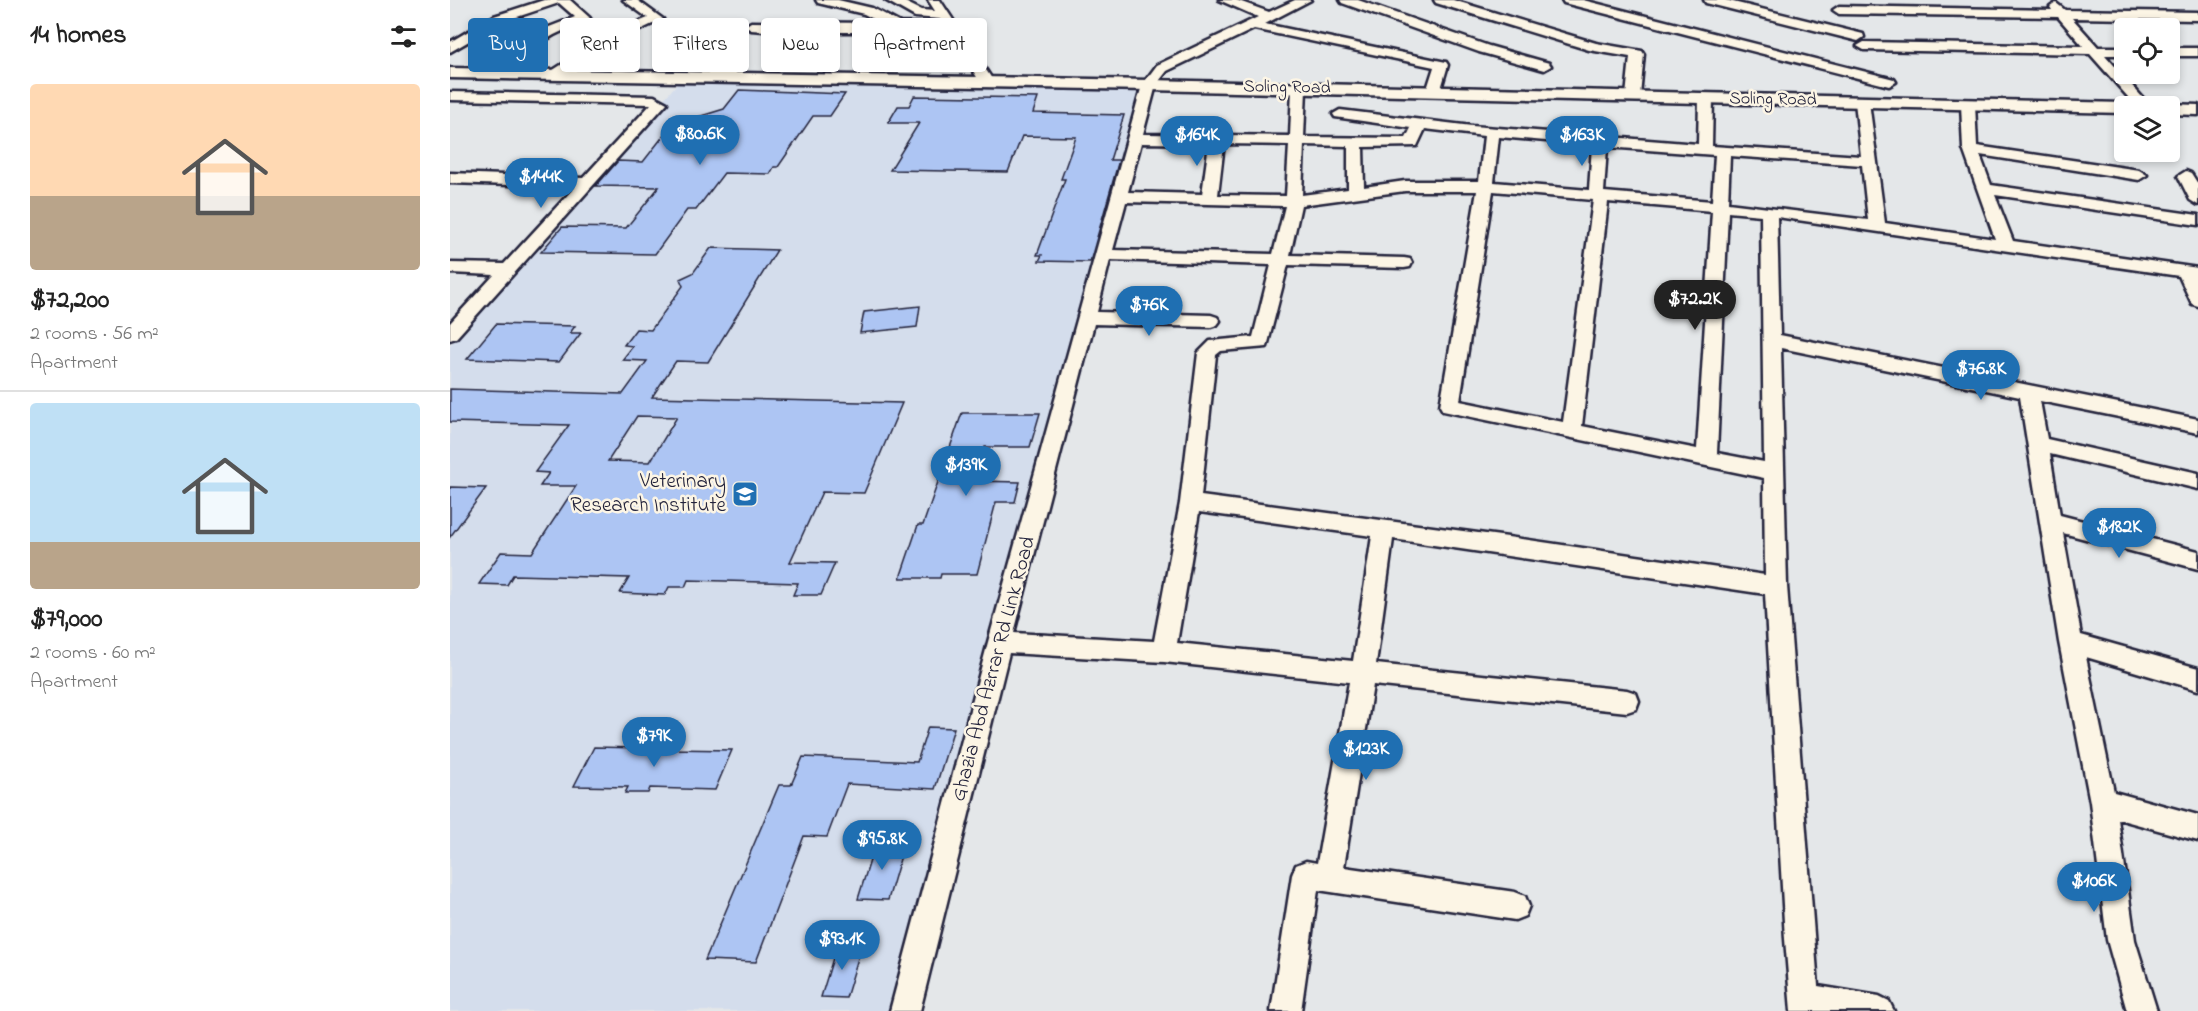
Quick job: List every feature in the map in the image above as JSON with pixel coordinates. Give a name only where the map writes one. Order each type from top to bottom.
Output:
[{"type":"street","points":[[450,48],[498,19],[557,0]]},
{"type":"street","points":[[481,74],[549,32],[584,18],[562,0]]},
{"type":"street","points":[[555,75],[618,35],[657,20],[628,0]]},
{"type":"street","points":[[822,0],[868,11],[881,18]]},
{"type":"street","points":[[891,0],[919,14],[944,15]]},
{"type":"street","points":[[934,0],[946,18]]},
{"type":"street","points":[[1225,0],[1269,18]]},
{"type":"street","points":[[1149,85],[1162,68],[1305,0]]},
{"type":"street","points":[[1346,0],[1484,49],[1544,66]]},
{"type":"street","points":[[1440,0],[1594,47],[1637,54],[1633,96]]},
{"type":"street","points":[[1568,0],[1889,82]]},
{"type":"street","points":[[1710,0],[1861,42],[2114,51]]},
{"type":"street","points":[[2050,0],[2134,96]]},
{"type":"street","points":[[1835,5],[1904,103]]},
{"type":"street","points":[[1835,5],[2062,14],[2198,16]]},
{"type":"street","points":[[1253,25],[1441,64],[1433,92]]},
{"type":"street","points":[[751,26],[852,27]]},
{"type":"street","points":[[2180,51],[2198,52]]},
{"type":"street","points":[[981,72],[987,82]]},
{"type":"street","name":"Soling Road","points":[[450,74],[1149,85],[2114,108]]},
{"type":"street","name":"Ghazia Abd Azrrar Rd Link Road","points":[[905,1011],[1000,642],[1149,85]]},
{"type":"street","points":[[1164,652],[1190,502],[1207,353],[1216,345],[1261,343],[1294,201],[1299,89]]},
{"type":"street","points":[[450,96],[658,101],[660,103],[450,334]]},
{"type":"street","points":[[1705,149],[1706,98]]},
{"type":"street","points":[[1862,102],[1877,226]]},
{"type":"street","points":[[1968,104],[1970,149],[2006,245]]},
{"type":"street","points":[[2180,109],[2198,110]]},
{"type":"street","points":[[1340,114],[1419,125],[1600,142],[1869,161]]},
{"type":"street","points":[[1135,138],[1412,143],[1419,125]]},
{"type":"street","points":[[1492,132],[1486,186],[1450,406],[1774,472]]},
{"type":"street","points":[[1209,200],[1217,139]]},
{"type":"street","points":[[1355,142],[1356,192]]},
{"type":"street","points":[[1572,431],[1599,196],[1600,142]]},
{"type":"street","points":[[1970,149],[2139,175]]},
{"type":"street","points":[[1707,458],[1723,151]]},
{"type":"street","points":[[2186,176],[2198,200]]},
{"type":"street","points":[[450,178],[587,183]]},
{"type":"street","points":[[1119,198],[1294,201],[1405,186],[1486,186],[1720,206],[1877,226],[2192,272],[2198,300]]},
{"type":"street","points":[[1985,189],[2198,220]]},
{"type":"street","points":[[1769,211],[1776,586],[1805,1005],[1879,1011]]},
{"type":"street","points":[[1104,255],[1404,263]]},
{"type":"street","points":[[450,268],[508,270]]},
{"type":"street","points":[[1087,318],[1211,321]]},
{"type":"street","points":[[1772,340],[2198,426]]},
{"type":"street","points":[[2029,392],[2071,642],[2103,802],[2121,940],[2142,1011]]},
{"type":"street","points":[[2038,444],[2198,481]]},
{"type":"street","points":[[1190,502],[1776,586]]},
{"type":"street","points":[[2051,520],[2198,560]]},
{"type":"street","points":[[1328,878],[1363,673],[1384,529]]},
{"type":"street","points":[[1000,642],[1164,652],[1627,701]]},
{"type":"street","points":[[2071,642],[2198,679]]},
{"type":"street","points":[[2103,802],[2198,828]]},
{"type":"street","points":[[1286,1011],[1306,875],[1515,906]]},
{"type":"shaded area","name":"Veterinary Research Institute","points":[[683,77],[1149,85],[905,1011],[450,1011],[450,345]]},
{"type":"building","points":[[739,90],[845,94],[830,116],[813,116],[778,167],[774,167],[770,174],[724,173],[696,210],[687,210],[655,254],[541,252],[562,227],[626,228],[659,187],[596,186],[618,161],[643,162],[672,125],[724,109]]},
{"type":"building","points":[[914,96],[1038,98],[1033,113],[1124,115],[1110,160],[1119,160],[1090,262],[1039,261],[1042,255],[1037,255],[1065,179],[1061,179],[1076,137],[1022,136],[1008,172],[890,170],[919,123],[888,123],[898,106],[909,106]]},
{"type":"building","points":[[711,248],[777,250],[708,362],[676,361],[652,397],[902,403],[864,493],[822,492],[790,562],[835,563],[821,595],[793,595],[798,583],[688,580],[685,587],[669,587],[665,595],[620,593],[629,578],[513,575],[507,585],[479,584],[501,552],[532,553],[576,486],[540,486],[549,473],[535,472],[569,425],[450,422],[450,389],[623,394],[647,361],[622,360],[633,346],[624,345],[636,329],[651,330],[683,286],[680,279],[693,273]],"holes":[[[637,416],[677,417],[650,462],[608,461]]]},
{"type":"building","points":[[920,306],[917,327],[860,333],[864,312]]},
{"type":"building","points":[[496,324],[575,326],[570,333],[581,333],[559,362],[467,359]]},
{"type":"building","points":[[962,413],[1040,413],[1030,447],[985,447],[975,481],[1020,482],[1015,502],[996,502],[977,574],[941,574],[940,578],[900,578],[918,525],[923,525]]},
{"type":"building","points":[[450,487],[486,488],[450,537]]},
{"type":"building","points":[[928,727],[954,728],[935,789],[847,784],[827,837],[804,836],[756,962],[705,960],[779,785],[791,785],[803,757],[917,762]]},
{"type":"building","points":[[645,742],[673,742],[669,749],[732,750],[715,790],[650,788],[648,793],[625,793],[628,787],[574,786],[594,747],[642,748]]},
{"type":"building","points":[[876,841],[905,842],[888,900],[858,899]]},
{"type":"building","points":[[837,945],[862,945],[846,998],[821,997]]},
{"type":"place","name":"Veterinary Research Institute","points":[[745,494]]}]
